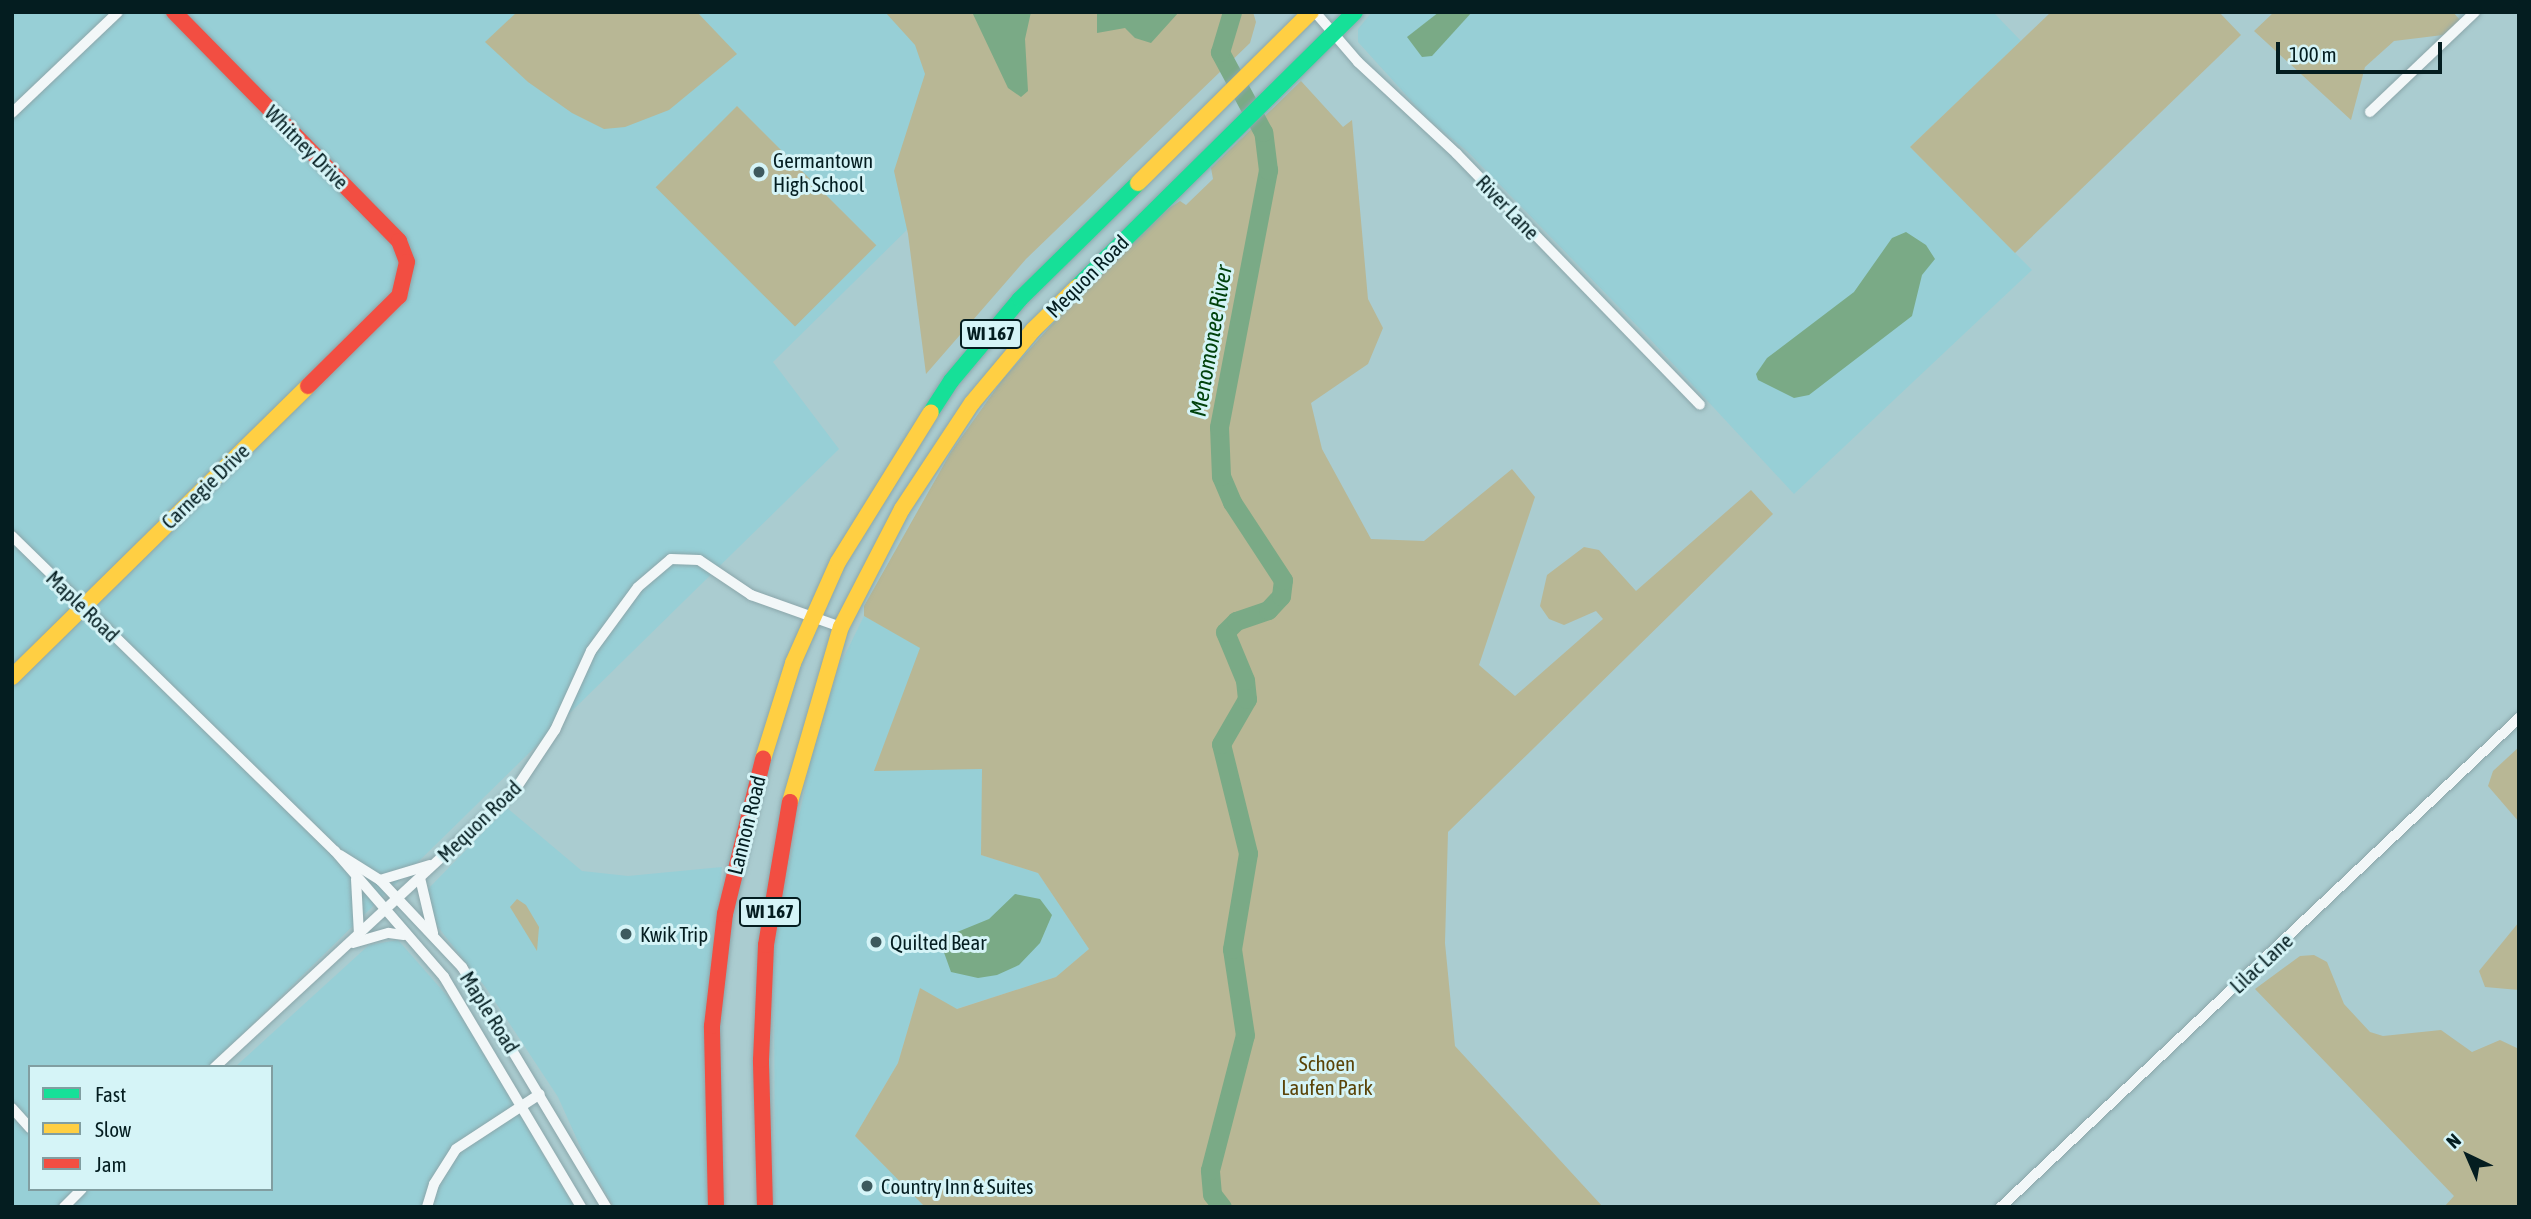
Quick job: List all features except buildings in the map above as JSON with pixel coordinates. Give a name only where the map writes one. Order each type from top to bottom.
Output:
[{"type":"main road","name":"Whitney Drive","points":[[174,12],[399,241],[407,262],[399,296]]},
{"type":"main road","name":"Mequon Road","points":[[813,619],[845,550],[951,382],[1020,299],[1313,12]]},
{"type":"main road","name":"Mequon Road","points":[[841,627],[902,509],[972,404],[1032,330],[1355,12]]},
{"type":"main road","name":"Carnegie Drive","points":[[12,677],[399,296]]},
{"type":"main road","name":"Lannon Road","points":[[716,1207],[712,1026],[725,915],[754,786],[793,663],[813,619]]},
{"type":"main road","name":"Lannon Road","points":[[765,1207],[761,1060],[766,945],[780,841],[804,743],[841,627]]},
{"type":"street","points":[[12,113],[118,12]]},
{"type":"street","name":"River Lane","points":[[1313,12],[1418,121],[1457,154],[1700,405]]},
{"type":"street","points":[[2370,112],[2475,12]]},
{"type":"street","name":"Maple Road","points":[[12,536],[335,851],[383,912],[453,989],[581,1207]]},
{"type":"street","name":"Mequon Road","points":[[217,1065],[517,787],[555,730],[591,651],[638,587],[671,559],[699,560],[751,595],[841,627]]},
{"type":"street","name":"Lilac Lane","points":[[2001,1207],[2519,718]]},
{"type":"street","name":"Maple Road","points":[[335,851],[380,880],[476,986],[606,1207]]},
{"type":"street","points":[[380,880],[436,863]]},
{"type":"street","points":[[420,878],[436,939]]},
{"type":"street","points":[[356,879],[359,934]]},
{"type":"street","points":[[347,945],[389,933],[404,935]]},
{"type":"street","points":[[427,1207],[433,1184],[456,1149],[540,1094]]},
{"type":"street","points":[[12,1108],[28,1126]]},
{"type":"street","points":[[64,1207],[80,1191]]},
{"type":"shaded area","points":[[12,12],[919,12],[952,78],[927,210],[773,362],[839,449],[211,1065],[28,1065],[28,1191],[273,1191],[273,1065],[237,1065],[369,945],[398,940],[456,1006],[574,1207],[12,1207]]},
{"type":"shaded area","points":[[972,12],[1031,12],[1025,39],[1028,91],[1021,97],[1008,88]]},
{"type":"shaded area","points":[[1097,12],[1179,12],[1151,43],[1135,38],[1125,28],[1097,33]]},
{"type":"shaded area","points":[[1372,12],[1993,12],[2021,41],[1910,147],[2032,270],[1794,494],[1650,339],[1468,152],[1426,117],[1358,42],[1358,29]]},
{"type":"shaded area","points":[[1439,12],[1472,12],[1432,56],[1422,57],[1407,37]]},
{"type":"shaded area","points":[[1906,232],[1926,245],[1935,259],[1922,275],[1912,316],[1809,395],[1794,398],[1758,380],[1756,374],[1767,358],[1854,292],[1892,238]]},
{"type":"shaded area","points":[[864,616],[920,647],[983,769],[981,855],[1038,873],[1089,949],[1056,977],[956,1009],[920,989],[898,1063],[855,1136],[925,1207],[775,1207],[774,973],[764,990],[812,753],[840,665]]},
{"type":"shaded area","points":[[507,808],[582,871],[628,876],[722,867],[703,1068],[706,1207],[614,1207],[585,1157],[558,1097],[486,988],[438,927],[429,909],[428,889]]},
{"type":"shaded area","points":[[1015,894],[1040,899],[1052,915],[1040,943],[1019,965],[997,975],[978,978],[951,972],[942,947],[945,937],[989,919]]},
{"type":"green space","points":[[517,12],[697,12],[737,54],[669,110],[625,127],[604,129],[572,113],[528,82],[485,42]]},
{"type":"green space","points":[[885,12],[1253,12],[1256,22],[1250,43],[1026,259],[926,374],[908,234],[894,171],[925,74],[915,45]]},
{"type":"green space","points":[[2051,12],[2219,12],[2241,35],[2015,253],[1910,147]]},
{"type":"green space","points":[[2274,12],[2453,12],[2460,20],[2443,35],[2394,41],[2365,67],[2351,120],[2254,31]]},
{"type":"green space","name":"Schoen Laufen Park","points":[[1301,81],[1343,127],[1352,120],[1368,299],[1383,328],[1368,364],[1311,403],[1322,449],[1371,539],[1424,541],[1512,469],[1535,497],[1479,665],[1515,696],[1603,619],[1596,611],[1564,625],[1549,619],[1540,606],[1547,575],[1584,547],[1599,550],[1636,591],[1751,490],[1773,514],[1448,832],[1445,943],[1455,1046],[1603,1207],[925,1207],[855,1136],[898,1063],[920,988],[957,1009],[1056,977],[1089,949],[1038,873],[981,855],[982,769],[874,771],[920,648],[864,616],[864,606],[951,452],[1003,379],[1066,309],[1166,210],[1180,201],[1186,205],[1213,179],[1211,168]]},
{"type":"green space","points":[[737,106],[876,245],[795,327],[656,187]]},
{"type":"green space","points":[[2519,747],[2519,822],[2488,786],[2493,771]]},
{"type":"green space","points":[[517,899],[526,905],[539,927],[537,951],[510,907]]},
{"type":"green space","points":[[2519,922],[2519,990],[2485,987],[2479,971]]},
{"type":"green space","points":[[2314,955],[2327,962],[2344,1004],[2370,1032],[2383,1036],[2441,1030],[2472,1052],[2500,1040],[2519,1049],[2519,1207],[2444,1207],[2454,1196],[2255,989],[2300,956]]},
{"type":"waterway","name":"Menomonee River","points":[[1222,1207],[1212,1194],[1210,1170],[1245,1035],[1232,949],[1248,853],[1221,744],[1247,699],[1245,680],[1225,632],[1236,621],[1268,610],[1281,596],[1283,580],[1232,502],[1221,476],[1219,427],[1268,170],[1263,132],[1220,52],[1232,12]]},
{"type":"traffic: fast","points":[[1077,287],[1355,12]]},
{"type":"traffic: fast","points":[[931,412],[951,381],[1020,299],[1138,183]]},
{"type":"traffic: slow","points":[[1138,183],[1311,12]]},
{"type":"traffic: slow","points":[[790,802],[841,627],[902,509],[972,403],[1033,330],[1077,287]]},
{"type":"traffic: slow","points":[[12,677],[308,386]]},
{"type":"traffic: slow","points":[[763,759],[793,663],[838,562],[931,412]]},
{"type":"traffic: jam","points":[[174,12],[399,241],[407,262],[399,296],[308,386]]},
{"type":"traffic: jam","points":[[716,1207],[712,1026],[725,914],[763,759]]},
{"type":"traffic: jam","points":[[765,1207],[761,1060],[766,945],[790,802]]},
{"type":"place","name":"Germantown High School","points":[[759,172]]},
{"type":"place","name":"Kwik Trip","points":[[626,934]]},
{"type":"place","name":"Quilted Bear","points":[[876,942]]},
{"type":"place","name":"Country Inn & Suites","points":[[867,1186]]}]
